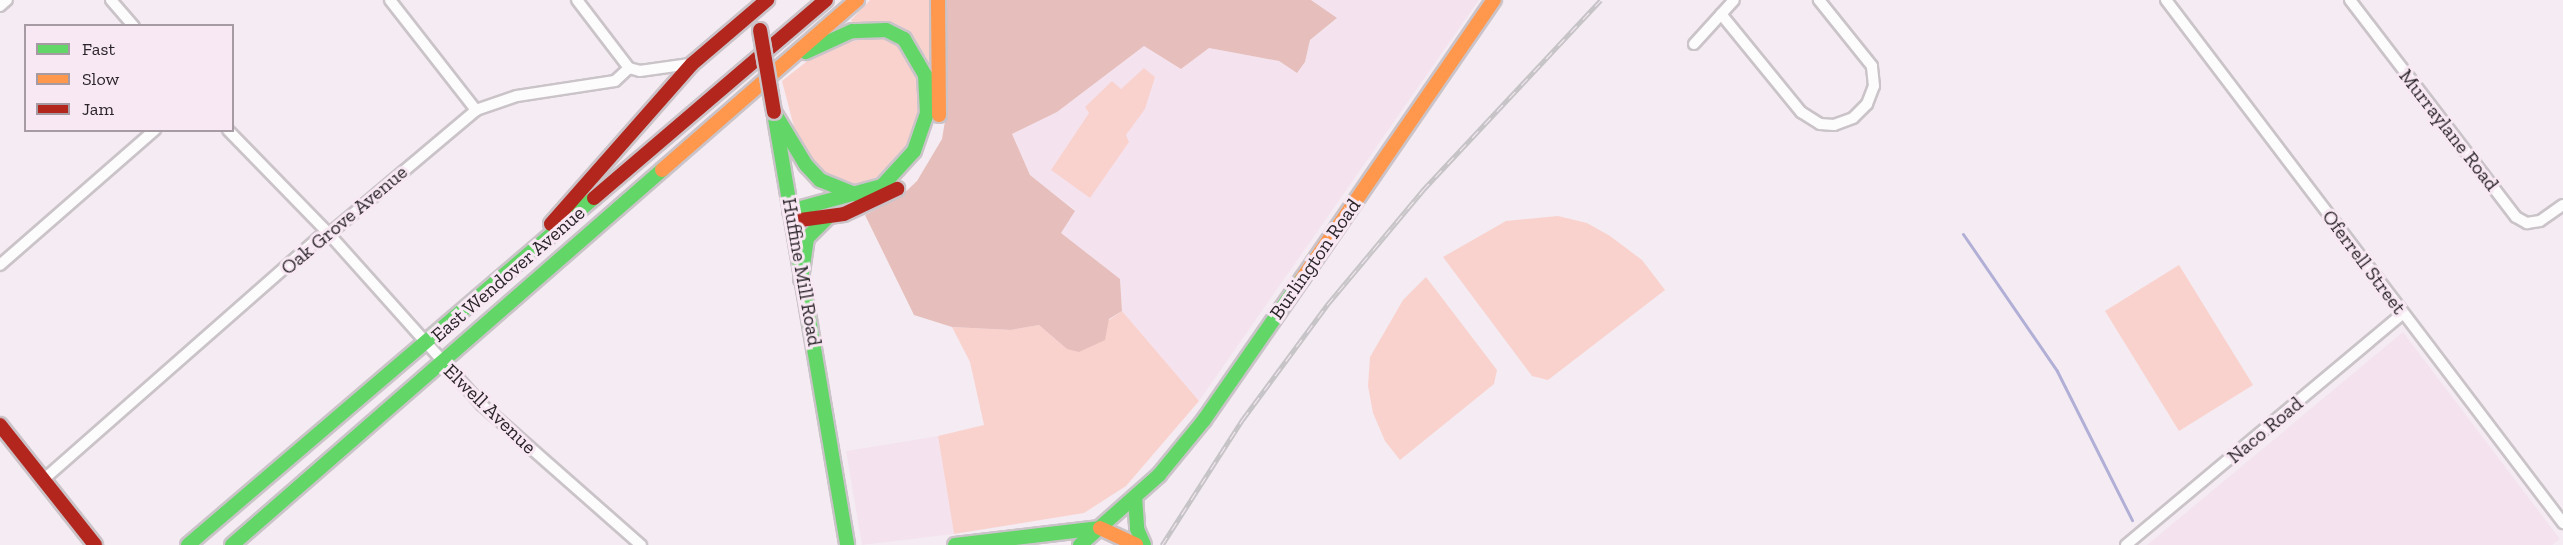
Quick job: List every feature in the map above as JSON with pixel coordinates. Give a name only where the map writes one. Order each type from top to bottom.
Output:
[{"type":"main road","points":[[731,28],[741,0]]},
{"type":"main road","name":"East Wendover Avenue","points":[[188,545],[498,283],[826,0]]},
{"type":"main road","name":"East Wendover Avenue","points":[[232,545],[857,0]]},
{"type":"main road","points":[[792,216],[828,217],[867,207],[897,189],[929,149],[939,114],[938,0]]},
{"type":"main road","name":"Burlington Road","points":[[1080,545],[1135,497],[1203,420],[1494,0]]},
{"type":"main road","points":[[498,283],[692,64],[760,2]]},
{"type":"main road","name":"Huffine Mill Road","points":[[760,2],[760,30],[847,545]]},
{"type":"main road","points":[[786,61],[852,31],[886,30],[904,39],[921,62],[928,94],[923,131],[914,151],[894,177],[857,194],[792,216]]},
{"type":"main road","points":[[774,112],[806,165],[820,180],[837,190],[857,194]]},
{"type":"main road","points":[[801,279],[807,238],[828,217]]},
{"type":"main road","points":[[0,425],[95,545]]},
{"type":"main road","points":[[1135,497],[1137,529],[1144,545]]},
{"type":"main road","points":[[955,545],[1100,528],[1136,545]]},
{"type":"street","points":[[0,6],[7,0]]},
{"type":"street","points":[[390,0],[476,110]]},
{"type":"street","points":[[577,0],[629,68],[674,68],[692,64]]},
{"type":"street","points":[[1694,44],[1734,0]]},
{"type":"street","points":[[1721,14],[1801,112],[1820,124],[1834,125],[1853,118],[1867,104],[1874,87],[1872,66],[1819,0]]},
{"type":"street","name":"Oferrell Street","points":[[2166,0],[2563,524]]},
{"type":"street","name":"Murraylane Road","points":[[2350,0],[2516,217],[2527,223],[2540,221],[2563,205]]},
{"type":"street","points":[[115,1],[132,24]]},
{"type":"street","name":"Oak Grove Avenue","points":[[43,480],[320,237],[328,234],[476,110],[517,96],[615,81],[629,68]]},
{"type":"street","points":[[0,265],[153,132]]},
{"type":"street","name":"Elwell Avenue","points":[[230,132],[328,234],[443,363],[505,428],[639,544]]},
{"type":"street","name":"Naco Road","points":[[2126,545],[2403,313]]},
{"type":"shaded area","points":[[870,0],[932,0],[931,76],[926,57],[910,35],[854,25],[851,20]]},
{"type":"shaded area","points":[[946,0],[1311,0],[1337,18],[1310,40],[1305,62],[1297,73],[1279,61],[1209,48],[1181,69],[1144,46],[1057,112],[1012,134],[1030,175],[1075,211],[1061,233],[1120,279],[1122,311],[1109,319],[1105,340],[1079,352],[1067,349],[1039,325],[1011,330],[952,327],[914,315],[865,215],[900,197],[917,181],[942,139],[947,109]]},
{"type":"shaded area","points":[[1311,0],[1479,0],[1199,401],[1122,311],[1120,279],[1060,233],[1075,210],[1030,175],[1012,134],[1057,112],[1144,46],[1181,69],[1209,48],[1279,61],[1297,73],[1305,62],[1310,40],[1337,19]]},
{"type":"shaded area","points":[[876,36],[901,45],[916,64],[919,115],[907,147],[884,174],[857,186],[823,175],[795,131],[782,81],[811,58],[837,45]]},
{"type":"shaded area","points":[[1144,68],[1155,77],[1145,109],[1126,135],[1129,142],[1090,198],[1051,170],[1089,113],[1085,107],[1112,81],[1121,89]]},
{"type":"shaded area","points":[[1558,216],[1587,223],[1610,236],[1642,260],[1665,290],[1548,380],[1532,376],[1443,257],[1506,221]]},
{"type":"shaded area","points":[[2179,265],[2253,385],[2179,431],[2105,311]]},
{"type":"shaded area","points":[[1426,277],[1497,370],[1494,384],[1400,460],[1385,441],[1373,413],[1368,386],[1370,357],[1403,300]]},
{"type":"shaded area","points":[[1122,311],[1199,401],[1126,486],[1084,513],[954,534],[938,436],[984,425],[970,362],[952,327],[1011,330],[1039,325],[1067,349]]},
{"type":"shaded area","points":[[2403,332],[2560,539],[2552,545],[2147,545]]},
{"type":"shaded area","points":[[938,436],[954,534],[862,545],[846,451]]},
{"type":"waterway","points":[[1963,234],[2057,371],[2132,520]]},
{"type":"railway","points":[[1162,545],[1243,419],[1327,305],[1423,190],[1601,0]]},
{"type":"traffic: fast","points":[[790,211],[882,186],[914,151],[927,113],[925,75],[904,39],[886,30],[852,31],[806,52]]},
{"type":"traffic: fast","points":[[774,112],[806,165],[820,180],[855,194]]},
{"type":"traffic: fast","points":[[775,118],[847,545]]},
{"type":"traffic: fast","points":[[232,545],[662,170]]},
{"type":"traffic: fast","points":[[188,545],[594,198]]},
{"type":"traffic: fast","points":[[801,279],[807,238],[828,217]]},
{"type":"traffic: fast","points":[[1080,545],[1159,475],[1204,420],[1302,279]]},
{"type":"traffic: fast","points":[[1135,497],[1137,529],[1144,545]]},
{"type":"traffic: fast","points":[[955,545],[1100,528]]},
{"type":"traffic: slow","points":[[662,170],[857,0]]},
{"type":"traffic: slow","points":[[938,0],[939,115]]},
{"type":"traffic: slow","points":[[1302,279],[1494,0]]},
{"type":"traffic: slow","points":[[1100,528],[1136,545]]},
{"type":"traffic: jam","points":[[551,224],[692,64],[767,0]]},
{"type":"traffic: jam","points":[[594,198],[826,0]]},
{"type":"traffic: jam","points":[[760,30],[774,112]]},
{"type":"traffic: jam","points":[[793,221],[844,214],[897,189]]},
{"type":"traffic: jam","points":[[0,425],[95,545]]}]
